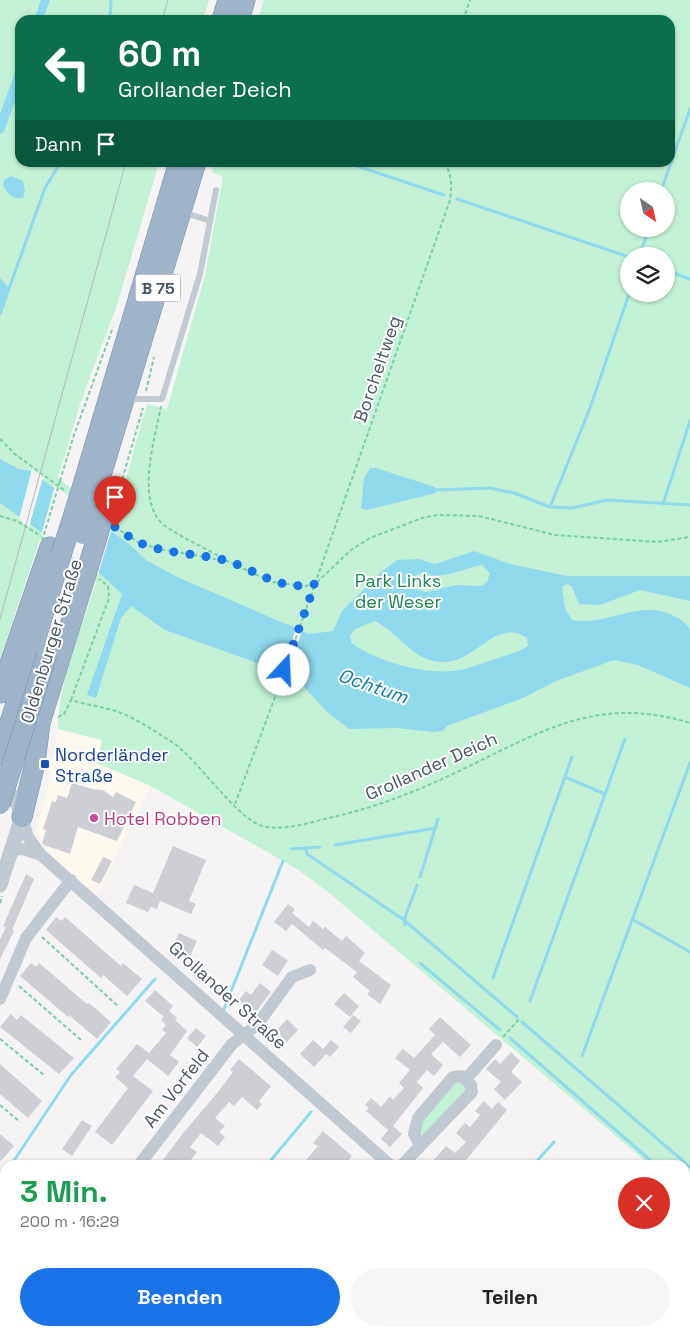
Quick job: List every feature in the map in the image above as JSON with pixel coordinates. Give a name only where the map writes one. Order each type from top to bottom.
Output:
[{"type":"highway","points":[[224,15],[228,0]]},
{"type":"highway","points":[[240,15],[245,0]]},
{"type":"highway","name":"Oldenburger Straße","points":[[0,804],[40,652],[69,560],[91,503],[178,167]]},
{"type":"highway","name":"Oldenburger Straße","points":[[123,378],[181,212],[194,167]]},
{"type":"highway","points":[[0,692],[69,560],[91,503],[140,399],[123,378],[98,399],[91,503]]},
{"type":"highway","points":[[22,817],[35,763],[40,723],[69,560]]},
{"type":"highway","name":"Oldenburger Straße","points":[[0,756],[40,652]]},
{"type":"street","name":"Grollander Straße","points":[[0,788],[9,792],[21,808],[28,837],[41,855],[384,1160]]},
{"type":"street","points":[[0,885],[6,849],[22,817]]},
{"type":"street","name":"Grollander Straße","points":[[6,849],[23,849],[41,855]]},
{"type":"street","points":[[0,999],[21,946],[71,880]]},
{"type":"street","name":"Am Vorfeld","points":[[143,1160],[232,1044],[257,1025],[292,977],[310,970]]},
{"type":"street","points":[[466,1078],[496,1045]]},
{"type":"street","points":[[406,1160],[420,1145],[425,1143],[472,1092],[471,1084],[466,1078],[462,1076],[453,1077],[418,1118],[414,1134],[420,1145]]},
{"type":"lane","points":[[140,399],[162,399],[200,274],[216,190]]},
{"type":"lane","points":[[181,212],[210,221]]},
{"type":"path","points":[[465,15],[470,0]]},
{"type":"path","name":"Borcheltweg","points":[[234,804],[278,689],[450,200],[452,187],[450,171],[447,167]]},
{"type":"path","points":[[114,323],[73,438],[91,503],[138,542],[158,549],[227,561]]},
{"type":"path","points":[[54,718],[64,714],[71,700],[109,598],[108,586],[69,560],[91,503],[134,445],[140,399],[155,350]]},
{"type":"path","points":[[162,399],[148,488],[149,502],[154,516],[166,527],[204,546],[227,561],[272,582],[304,586],[315,584],[351,550],[370,538],[422,518],[438,515],[478,516],[555,535],[648,542],[690,537]]},
{"type":"path","points":[[0,439],[28,464]]},
{"type":"path","name":"Grollander Deich","points":[[71,700],[120,713],[173,743],[234,804],[240,813],[264,827],[301,824],[358,812],[456,772],[532,734],[592,715],[613,712],[636,713],[690,723]]},
{"type":"path","points":[[32,929],[118,1006]]},
{"type":"path","points":[[9,977],[81,1040]]},
{"type":"path","points":[[496,1045],[520,1018]]},
{"type":"path","points":[[0,1038],[44,1074]]},
{"type":"path","points":[[0,1105],[20,1122]]},
{"type":"shaded area","points":[[58,729],[102,741],[97,763],[151,786],[97,895],[57,861],[42,842],[36,830],[47,794]]},
{"type":"green space","name":"Park Links der Weser","points":[[0,0],[209,0],[204,15],[15,15],[15,167],[158,167],[117,305],[81,401],[58,478],[114,521],[147,404],[167,409],[205,276],[223,177],[212,172],[214,167],[675,167],[675,15],[260,15],[264,0],[690,0],[690,1160],[644,1160],[328,892],[297,869],[151,786],[97,763],[102,740],[58,729],[59,712],[66,675],[96,582],[40,539],[0,659]]},
{"type":"green space","points":[[458,1081],[466,1088],[466,1092],[422,1137],[418,1133],[425,1114]]},
{"type":"water","points":[[41,0],[50,0],[45,15],[36,15]]},
{"type":"water","points":[[15,72],[15,101],[4,132],[0,134],[0,114]]},
{"type":"water","points":[[11,176],[23,181],[25,190],[23,198],[13,197],[3,185],[4,180]]},
{"type":"water","points":[[0,278],[9,288],[0,314]]},
{"type":"water","name":"Ochtum","points":[[0,459],[19,469],[31,471],[130,545],[146,560],[177,577],[309,634],[333,631],[342,611],[381,572],[397,560],[419,559],[435,564],[474,551],[510,564],[567,576],[690,576],[690,601],[640,590],[600,605],[579,604],[572,587],[567,584],[562,587],[565,608],[572,620],[598,620],[650,610],[663,612],[682,621],[690,630],[690,688],[638,665],[614,660],[556,681],[523,698],[447,726],[443,731],[433,732],[397,728],[349,729],[326,711],[304,687],[285,673],[165,630],[131,606],[121,618],[96,698],[87,695],[122,594],[99,573],[0,503]],"holes":[[[482,565],[490,573],[487,582],[482,586],[456,585],[426,592],[415,589],[413,578],[420,573],[436,576],[444,575]],[[375,621],[392,632],[415,652],[432,661],[442,662],[466,656],[496,636],[506,633],[516,633],[527,638],[528,646],[514,653],[464,669],[447,671],[418,669],[375,656],[351,643],[350,636],[355,629]]]},
{"type":"water","points":[[370,468],[376,468],[435,487],[436,493],[367,510],[361,508],[364,479]]},
{"type":"pier","points":[[32,469],[43,477],[29,527],[19,519]]},
{"type":"pier","points":[[55,486],[112,528],[98,575],[41,535]]},
{"type":"pier","points":[[297,626],[303,628],[286,677],[280,674]]},
{"type":"building","points":[[72,783],[103,790],[113,797],[116,792],[136,802],[117,841],[78,827],[70,854],[42,843],[46,830],[43,829],[52,801],[56,802],[58,795],[67,798]]},
{"type":"building","points":[[173,846],[206,860],[189,901],[196,904],[191,914],[160,901],[157,909],[151,907],[148,912],[126,903],[134,885],[153,893]]},
{"type":"building","points":[[103,857],[112,861],[100,884],[91,880]]},
{"type":"building","points":[[26,874],[34,879],[12,930],[3,926]]},
{"type":"building","points":[[288,904],[295,909],[292,913],[309,927],[313,921],[323,929],[325,927],[342,941],[346,936],[365,953],[359,961],[391,985],[380,1004],[367,994],[370,991],[353,977],[357,972],[325,948],[323,950],[292,924],[286,931],[274,922]]},
{"type":"building","points":[[56,917],[61,921],[65,917],[121,966],[123,963],[142,979],[127,996],[103,975],[101,978],[46,930]]},
{"type":"building","points":[[6,927],[14,931],[0,959],[0,939]]},
{"type":"building","points":[[179,933],[197,941],[189,958],[171,951]]},
{"type":"building","points":[[272,950],[288,960],[278,976],[262,965]]},
{"type":"building","points":[[31,963],[36,967],[39,963],[111,1022],[97,1039],[20,976]]},
{"type":"building","points":[[260,983],[271,992],[256,1012],[239,1000],[246,991],[251,995]]},
{"type":"building","points":[[155,990],[173,1006],[169,1011],[177,1018],[175,1020],[187,1031],[170,1055],[179,1062],[168,1076],[147,1059],[133,1076],[153,1091],[112,1145],[95,1132],[128,1088],[115,1077],[120,1072],[116,1069],[137,1044],[149,1053],[166,1033],[162,1030],[166,1025],[161,1020],[164,1017],[145,1001]]},
{"type":"building","points":[[344,993],[359,1006],[350,1017],[334,1004]]},
{"type":"building","points":[[11,1014],[17,1020],[21,1015],[74,1058],[59,1074],[0,1027]]},
{"type":"building","points":[[353,1015],[361,1021],[351,1033],[343,1027]]},
{"type":"building","points":[[440,1017],[471,1045],[460,1057],[443,1042],[431,1054],[443,1065],[434,1076],[427,1070],[417,1082],[423,1088],[393,1126],[402,1134],[390,1147],[381,1139],[388,1130],[366,1111],[369,1108],[365,1105],[371,1098],[381,1107],[390,1096],[393,1100],[404,1088],[399,1083],[410,1070],[395,1058],[403,1049],[414,1058],[435,1035],[429,1029]]},
{"type":"building","points":[[287,1019],[298,1030],[287,1042],[276,1031]]},
{"type":"building","points":[[196,1028],[206,1036],[197,1047],[187,1038]]},
{"type":"building","points":[[313,1040],[323,1049],[331,1040],[339,1047],[330,1057],[326,1054],[314,1067],[300,1054]]},
{"type":"building","points":[[511,1052],[520,1061],[511,1072],[522,1082],[505,1100],[494,1089],[501,1082],[486,1069],[495,1059],[500,1064]]},
{"type":"building","points":[[239,1059],[271,1086],[259,1101],[262,1104],[257,1110],[242,1097],[234,1106],[229,1102],[215,1118],[225,1126],[219,1132],[225,1137],[218,1146],[201,1133],[190,1147],[197,1152],[191,1160],[163,1160],[233,1072],[230,1070]]},
{"type":"building","points":[[0,1064],[42,1101],[28,1118],[0,1094]]},
{"type":"building","points":[[484,1101],[492,1109],[498,1102],[507,1110],[466,1160],[433,1160],[446,1146],[455,1153],[466,1142],[456,1133],[465,1123],[470,1127],[480,1115],[475,1111]]},
{"type":"building","points":[[82,1120],[92,1126],[72,1156],[62,1149]]},
{"type":"building","points":[[323,1131],[352,1156],[348,1160],[306,1160],[318,1146],[313,1143]]},
{"type":"building","points":[[0,1134],[14,1146],[0,1160]]},
{"type":"waterway","points":[[110,15],[111,0]]},
{"type":"waterway","points":[[675,151],[690,109]]},
{"type":"waterway","points":[[0,314],[45,188],[58,167]]},
{"type":"waterway","points":[[360,167],[444,195]]},
{"type":"waterway","points":[[664,182],[669,167]]},
{"type":"waterway","points":[[457,199],[620,254]]},
{"type":"waterway","points":[[642,247],[646,238]]},
{"type":"waterway","points":[[675,273],[690,279]]},
{"type":"waterway","points":[[550,507],[590,408],[626,302]]},
{"type":"waterway","points":[[663,504],[690,421]]},
{"type":"waterway","points":[[435,490],[490,488],[514,493],[550,507],[572,508],[607,500],[690,505]]},
{"type":"waterway","points":[[530,1001],[625,739]]},
{"type":"waterway","points":[[493,978],[572,757]]},
{"type":"waterway","points":[[582,1056],[690,763]]},
{"type":"waterway","points":[[565,777],[605,794]]},
{"type":"waterway","points":[[420,877],[438,819]]},
{"type":"waterway","points":[[335,845],[436,828]]},
{"type":"waterway","points":[[291,849],[320,847]]},
{"type":"waterway","points":[[306,849],[307,854],[404,920],[517,1017]]},
{"type":"waterway","points":[[224,1009],[283,861]]},
{"type":"waterway","points":[[405,925],[404,920],[417,885]]},
{"type":"waterway","points":[[632,919],[690,952]]},
{"type":"waterway","points":[[420,963],[500,1030]]},
{"type":"waterway","points":[[14,1160],[71,1075],[155,979]]},
{"type":"waterway","points":[[522,1022],[682,1160]]},
{"type":"waterway","points":[[510,1038],[650,1160]]},
{"type":"waterway","points":[[271,1160],[311,1112]]},
{"type":"waterway","points":[[538,1160],[554,1142]]},
{"type":"tram line","points":[[164,15],[168,0]]},
{"type":"tram line","points":[[0,619],[125,167]]},
{"type":"place","name":"Norderländer Straße","points":[[45,764]]},
{"type":"place","name":"Hotel Robben","points":[[94,818]]},
{"type":"route","points":[[115,527],[138,542],[158,549],[227,561],[272,582],[304,586],[315,584],[284,670]]}]
